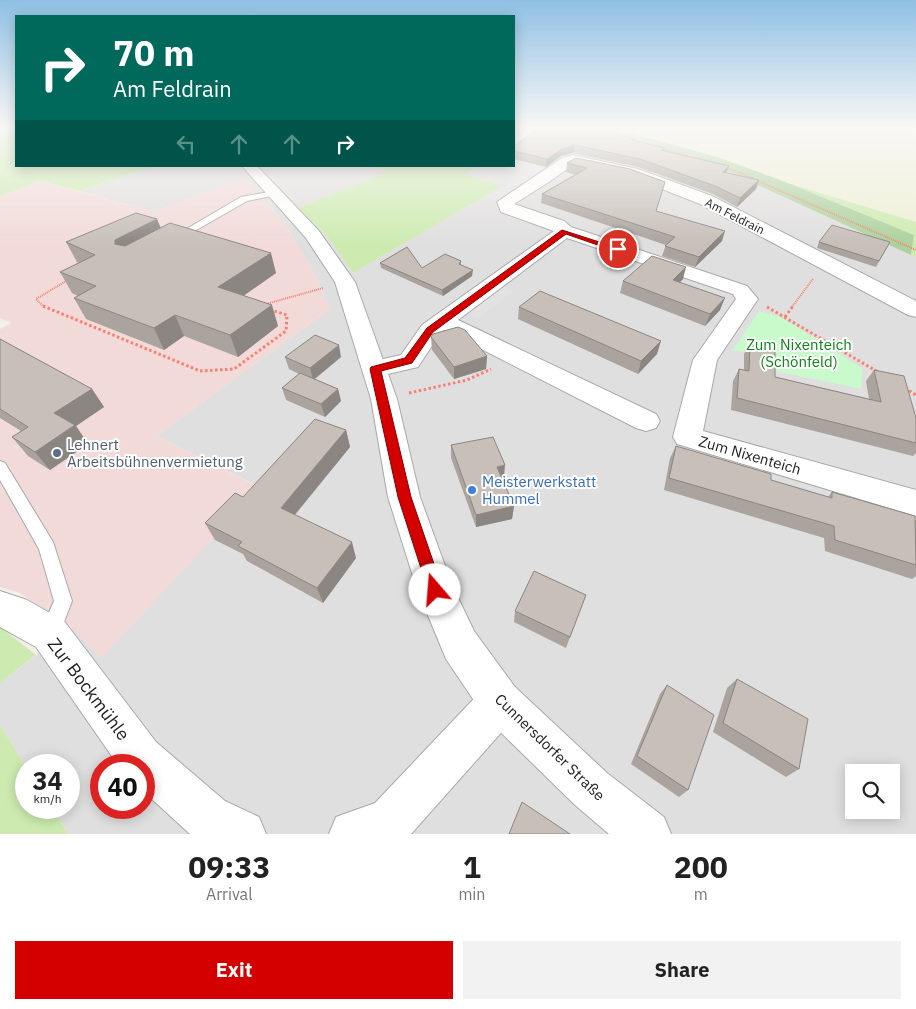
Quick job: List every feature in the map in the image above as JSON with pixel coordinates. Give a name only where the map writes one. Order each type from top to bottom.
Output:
[{"type":"street","name":"Cunnersdorfer Straße","points":[[250,167],[313,235],[345,282],[379,384],[404,497],[435,590],[460,645],[500,702],[591,789],[647,834]]},
{"type":"street","name":"Am Feldrain","points":[[559,167],[544,179],[505,202],[508,208],[558,226],[565,231]]},
{"type":"street","name":"Am Feldrain","points":[[611,167],[633,172],[706,200],[916,310]]},
{"type":"street","points":[[379,384],[409,360],[430,330],[565,231],[740,290],[746,298],[745,301]]},
{"type":"street","name":"Zum Nixenteich","points":[[745,301],[705,360],[687,437],[916,503]]},
{"type":"street","points":[[443,321],[646,421]]},
{"type":"street","name":"Zur Bockmühle","points":[[0,609],[14,613],[50,634],[140,758],[208,818],[242,834]]},
{"type":"street","points":[[376,830],[500,702]]},
{"type":"lane","points":[[163,244],[222,213],[244,199],[274,193]]},
{"type":"lane","points":[[0,466],[48,547],[62,601],[50,634]]},
{"type":"path","points":[[724,167],[916,250]]},
{"type":"path","points":[[785,317],[825,262]]},
{"type":"path","points":[[74,277],[36,299],[46,309],[200,371],[234,369],[286,331],[287,315],[258,306],[345,282]]},
{"type":"path","points":[[745,301],[769,308],[883,375]]},
{"type":"path","points":[[379,384],[467,380],[515,358]]},
{"type":"path","points":[[900,385],[916,395]]},
{"type":"shaded area","points":[[153,167],[376,167],[387,172],[298,208],[327,236],[353,273],[501,186],[465,174],[476,167],[713,167],[729,172],[916,257],[916,834],[68,834],[59,819],[80,819],[80,754],[18,754],[0,725],[0,683],[72,628],[101,658],[260,487],[156,436],[330,309],[314,273],[288,229],[245,178],[154,212],[79,191]]},
{"type":"shaded area","points":[[536,167],[554,167],[541,177],[497,201],[484,197],[527,174]]},
{"type":"shaded area","points":[[245,178],[288,229],[314,273],[330,309],[156,436],[261,488],[101,658],[72,628],[20,593],[0,587],[0,329],[12,323],[0,318],[0,196],[40,181],[154,212]]},
{"type":"shaded area","points":[[495,283],[514,291],[478,318],[458,310]]},
{"type":"green space","points":[[0,167],[153,167],[79,191],[40,181],[0,196]]},
{"type":"green space","points":[[376,167],[476,167],[466,174],[502,186],[353,273],[327,236],[298,208],[387,172]]},
{"type":"green space","points":[[713,167],[745,167],[914,235],[911,255],[729,172]]},
{"type":"green space","points":[[744,167],[916,167],[916,222]]},
{"type":"green space","points":[[778,180],[916,222],[916,257],[911,255],[914,235]]},
{"type":"green space","name":"Zum Nixenteich (Schönfeld)","points":[[759,311],[781,317],[862,368],[861,389],[776,371],[778,360],[733,350]]},
{"type":"green space","points":[[0,627],[36,655],[0,683]]},
{"type":"green space","points":[[0,725],[18,754],[15,754],[15,819],[59,819],[68,834],[0,834]]},
{"type":"building","points":[[583,167],[620,167],[665,182],[656,211],[725,231],[699,257],[665,246],[675,237],[542,194],[587,168]]},
{"type":"building","points":[[662,167],[728,167],[723,172],[759,180],[740,198],[715,186]]},
{"type":"building","points":[[136,213],[157,219],[115,240],[115,244],[125,246],[170,223],[271,253],[218,287],[272,305],[230,335],[175,315],[154,328],[74,298],[96,286],[60,272],[95,255],[66,242]]},
{"type":"building","points":[[832,225],[890,242],[879,261],[819,242]]},
{"type":"building","points":[[407,247],[422,268],[445,254],[461,261],[459,264],[473,270],[442,290],[380,263]]},
{"type":"building","points":[[652,256],[686,267],[673,280],[725,298],[710,314],[623,281]]},
{"type":"building","points":[[540,291],[661,341],[641,361],[519,307]]},
{"type":"building","points":[[458,327],[465,330],[487,356],[454,367],[431,337],[433,334]]},
{"type":"building","points":[[315,335],[339,345],[310,368],[285,357]]},
{"type":"building","points":[[0,339],[92,389],[54,413],[75,425],[35,452],[12,437],[28,427],[0,409]]},
{"type":"building","points":[[750,343],[775,348],[775,377],[881,402],[874,370],[904,376],[916,418],[916,443],[737,398],[739,369],[749,371]]},
{"type":"building","points":[[300,373],[338,389],[321,404],[282,388]]},
{"type":"building","points":[[315,419],[346,430],[281,508],[352,542],[317,588],[238,546],[242,542],[205,523],[235,493],[243,497]]},
{"type":"building","points":[[493,437],[505,465],[497,467],[514,506],[476,515],[451,445]]},
{"type":"building","points":[[676,446],[771,474],[771,480],[832,498],[832,492],[915,516],[916,565],[835,540],[834,526],[669,478]]},
{"type":"building","points":[[534,571],[586,595],[570,637],[515,611]]},
{"type":"building","points":[[737,679],[808,719],[799,769],[723,723]]},
{"type":"building","points":[[667,685],[714,715],[688,790],[637,756]]},
{"type":"building","points":[[522,802],[570,834],[509,834]]},
{"type":"place","name":"Lehnert Arbeitsbühnenvermietung","points":[[57,453]]},
{"type":"place","name":"Meisterwerkstatt Hummel","points":[[472,490]]},
{"type":"route","points":[[435,590],[404,497],[384,399],[375,369],[409,360],[430,330],[565,231],[618,249]]}]
